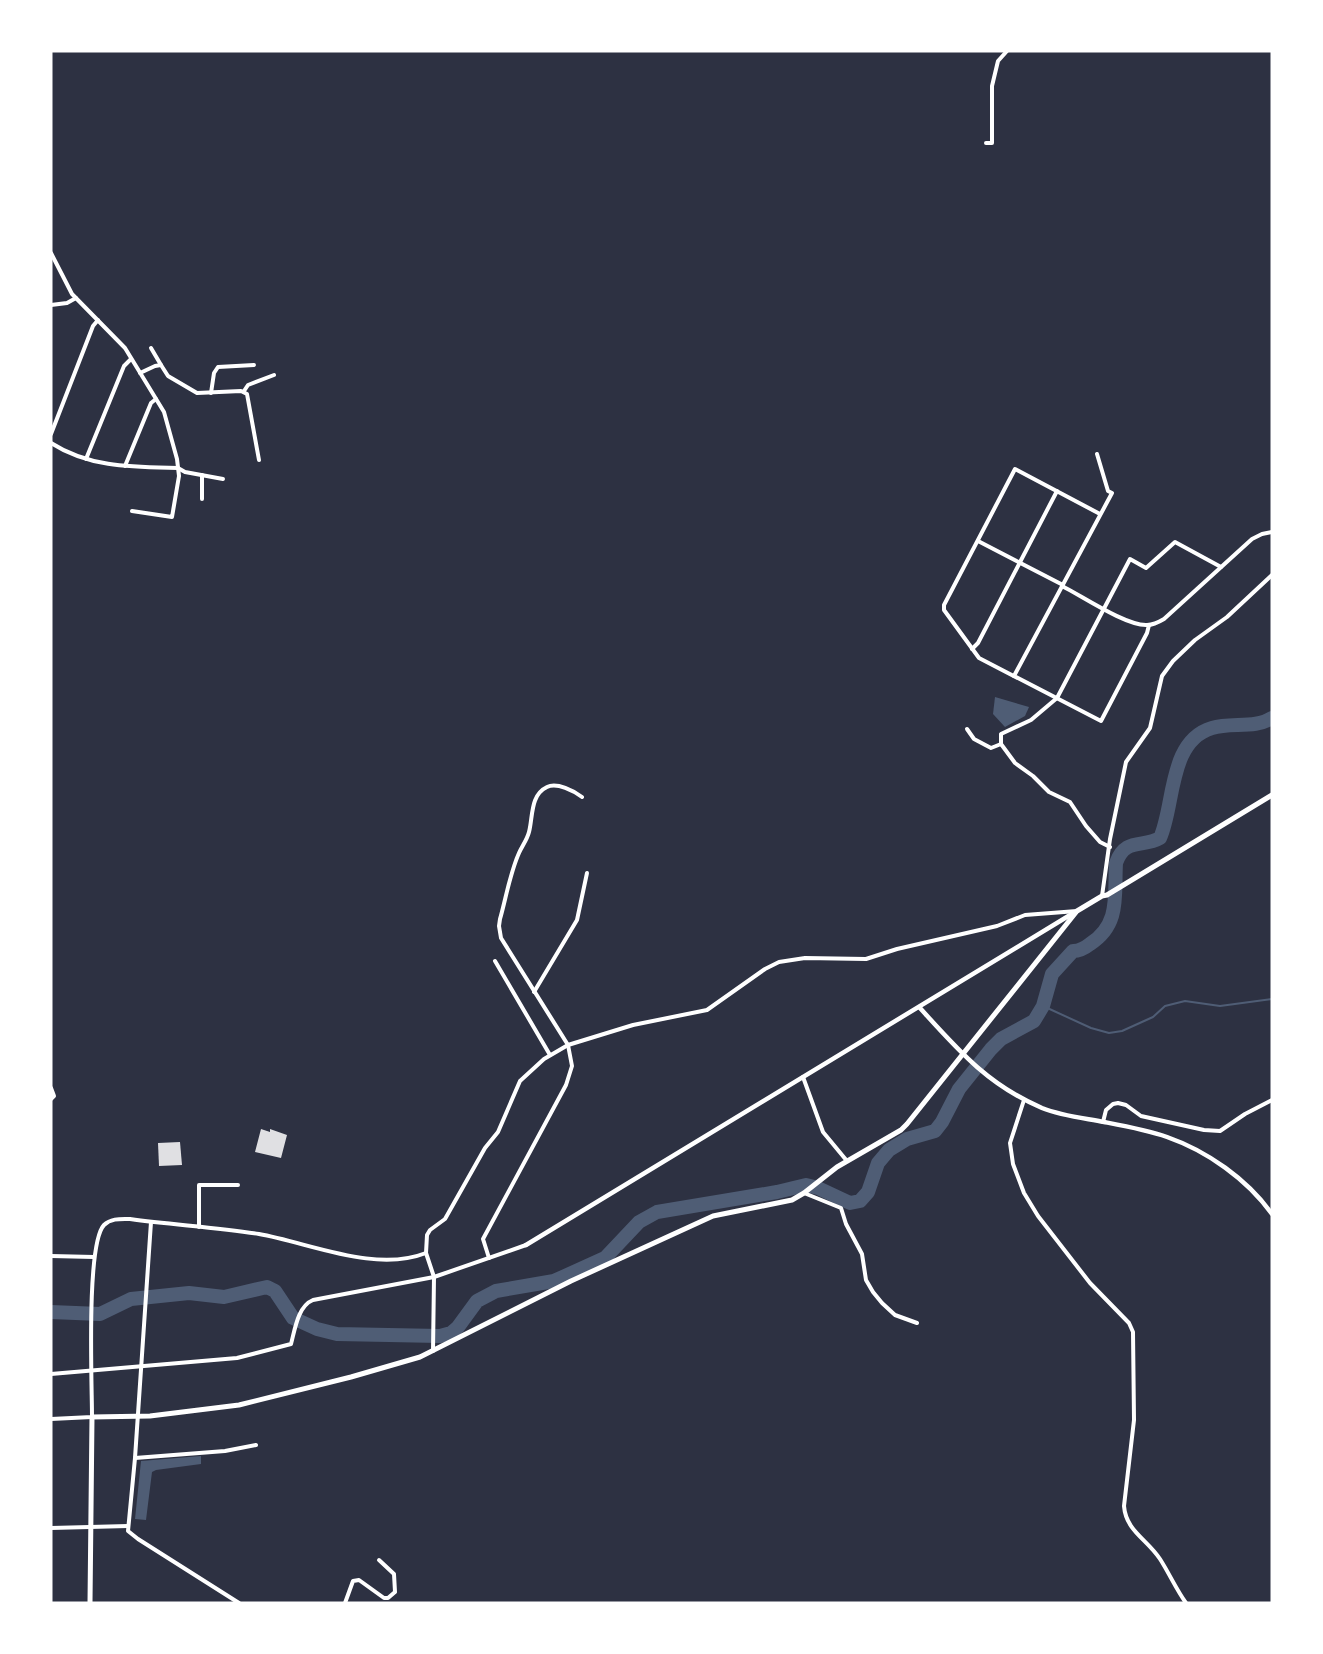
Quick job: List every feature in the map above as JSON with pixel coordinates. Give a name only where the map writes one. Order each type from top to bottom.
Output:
[{"type":"main road","points":[[90,1603],[92,1417],[139,1417],[201,1411],[253,1402],[420,1357],[571,1281],[713,1216],[786,1202],[805,1192],[847,1161],[901,1130],[1077,911],[1272,795]]},
{"type":"street","points":[[986,143],[992,143],[993,86],[998,61],[1007,51]]},
{"type":"street","points":[[51,254],[76,298],[125,348],[164,412],[179,476],[172,517],[132,511]]},
{"type":"street","points":[[51,305],[68,303],[76,298]]},
{"type":"street","points":[[51,434],[93,326],[98,321]]},
{"type":"street","points":[[151,348],[168,376],[195,392],[247,393],[259,460]]},
{"type":"street","points":[[86,459],[124,366],[131,358]]},
{"type":"street","points":[[140,373],[161,365]]},
{"type":"street","points":[[211,393],[214,373],[218,367],[254,365]]},
{"type":"street","points":[[244,392],[248,385],[274,375]]},
{"type":"street","points":[[125,466],[151,403],[156,399]]},
{"type":"street","points":[[51,443],[101,464],[178,468],[185,472],[223,479]]},
{"type":"street","points":[[1014,676],[1112,493],[1108,490],[1097,454]]},
{"type":"street","points":[[1100,514],[1015,469],[944,608],[979,658],[1101,721],[1149,625]]},
{"type":"street","points":[[202,475],[202,499]]},
{"type":"street","points":[[972,649],[978,643],[1057,491]]},
{"type":"street","points":[[978,541],[1131,623],[1149,625],[1164,619],[1257,536],[1272,532]]},
{"type":"street","points":[[1110,847],[1100,842],[1070,802],[1049,792],[1034,776],[1018,767],[1001,744],[1001,734],[1031,720],[1056,698],[1130,559],[1146,568],[1174,542],[1221,567]]},
{"type":"street","points":[[1105,896],[1110,847],[1126,762],[1150,728],[1159,683],[1166,669],[1195,640],[1227,617],[1272,575]]},
{"type":"street","points":[[967,729],[974,740],[991,748],[1001,744]]},
{"type":"street","points":[[489,1258],[483,1239],[568,1082],[572,1062],[568,1045],[501,938],[500,919],[519,854],[530,831],[531,812],[539,794],[552,786],[571,790],[582,797]]},
{"type":"street","points":[[534,992],[576,921],[587,873]]},
{"type":"street","points":[[51,1374],[237,1358],[291,1344],[306,1303],[313,1300],[434,1276],[526,1245],[1077,911]]},
{"type":"street","points":[[433,1351],[434,1276],[426,1253],[425,1241],[428,1232],[445,1219],[485,1148],[498,1132],[520,1081],[550,1055],[568,1045],[633,1025],[707,1010],[765,969],[779,962],[805,958],[866,959],[897,949],[997,926],[1025,915],[1077,911]]},
{"type":"street","points":[[495,961],[550,1055]]},
{"type":"street","points":[[920,1008],[972,1065],[1024,1100],[1066,1116],[1165,1136],[1193,1148],[1238,1178],[1272,1214]]},
{"type":"street","points":[[803,1077],[823,1132],[847,1161]]},
{"type":"street","points":[[51,1088],[54,1096],[51,1099]]},
{"type":"street","points":[[1024,1100],[1010,1140],[1013,1164],[1024,1193],[1038,1216],[1089,1284],[1129,1323],[1133,1332],[1134,1420],[1124,1506],[1125,1516],[1132,1530],[1158,1556],[1186,1603]]},
{"type":"street","points":[[1103,1122],[1106,1110],[1118,1103],[1126,1105],[1141,1116],[1204,1130],[1220,1131],[1245,1114],[1272,1100]]},
{"type":"street","points":[[199,1227],[199,1185],[238,1185]]},
{"type":"street","points":[[805,1192],[842,1208],[846,1224],[862,1254],[866,1280],[873,1292],[895,1315],[917,1323]]},
{"type":"street","points":[[51,1419],[92,1417],[92,1270],[98,1237],[107,1223],[130,1219],[263,1235],[354,1257],[401,1259],[426,1253]]},
{"type":"street","points":[[151,1222],[139,1417],[128,1531],[239,1603]]},
{"type":"street","points":[[51,1256],[94,1257]]},
{"type":"street","points":[[135,1458],[225,1451],[256,1445]]},
{"type":"street","points":[[51,1528],[128,1526]]},
{"type":"street","points":[[345,1603],[353,1581],[359,1580],[384,1598],[388,1598],[395,1592],[394,1574],[379,1560]]},
{"type":"water","points":[[995,697],[1029,707],[1025,716],[1005,727],[993,714]]},
{"type":"water","points":[[201,1456],[201,1464],[152,1472],[146,1520],[135,1519],[141,1461]]},
{"type":"building","points":[[261,1129],[270,1132],[270,1129],[287,1135],[281,1158],[255,1152]]},
{"type":"building","points":[[180,1142],[182,1165],[159,1166],[158,1143]]},
{"type":"waterway","points":[[51,1312],[100,1314],[131,1299],[189,1293],[224,1297],[267,1287],[275,1291],[293,1318],[317,1329],[337,1334],[440,1336],[451,1333],[477,1301],[496,1291],[554,1281],[605,1258],[639,1222],[657,1212],[806,1185],[850,1203],[860,1201],[868,1192],[878,1163],[889,1150],[907,1139],[935,1131],[959,1089],[991,1049],[1001,1039],[1034,1021],[1043,1006],[1052,974],[1073,951],[1086,947],[1107,927],[1114,908],[1116,863],[1129,846],[1160,838],[1175,776],[1187,746],[1198,735],[1212,728],[1258,723],[1272,718]]},
{"type":"waterway","points":[[1043,1006],[1091,1028],[1109,1033],[1122,1031],[1153,1017],[1165,1006],[1185,1001],[1220,1006],[1272,999]]}]
